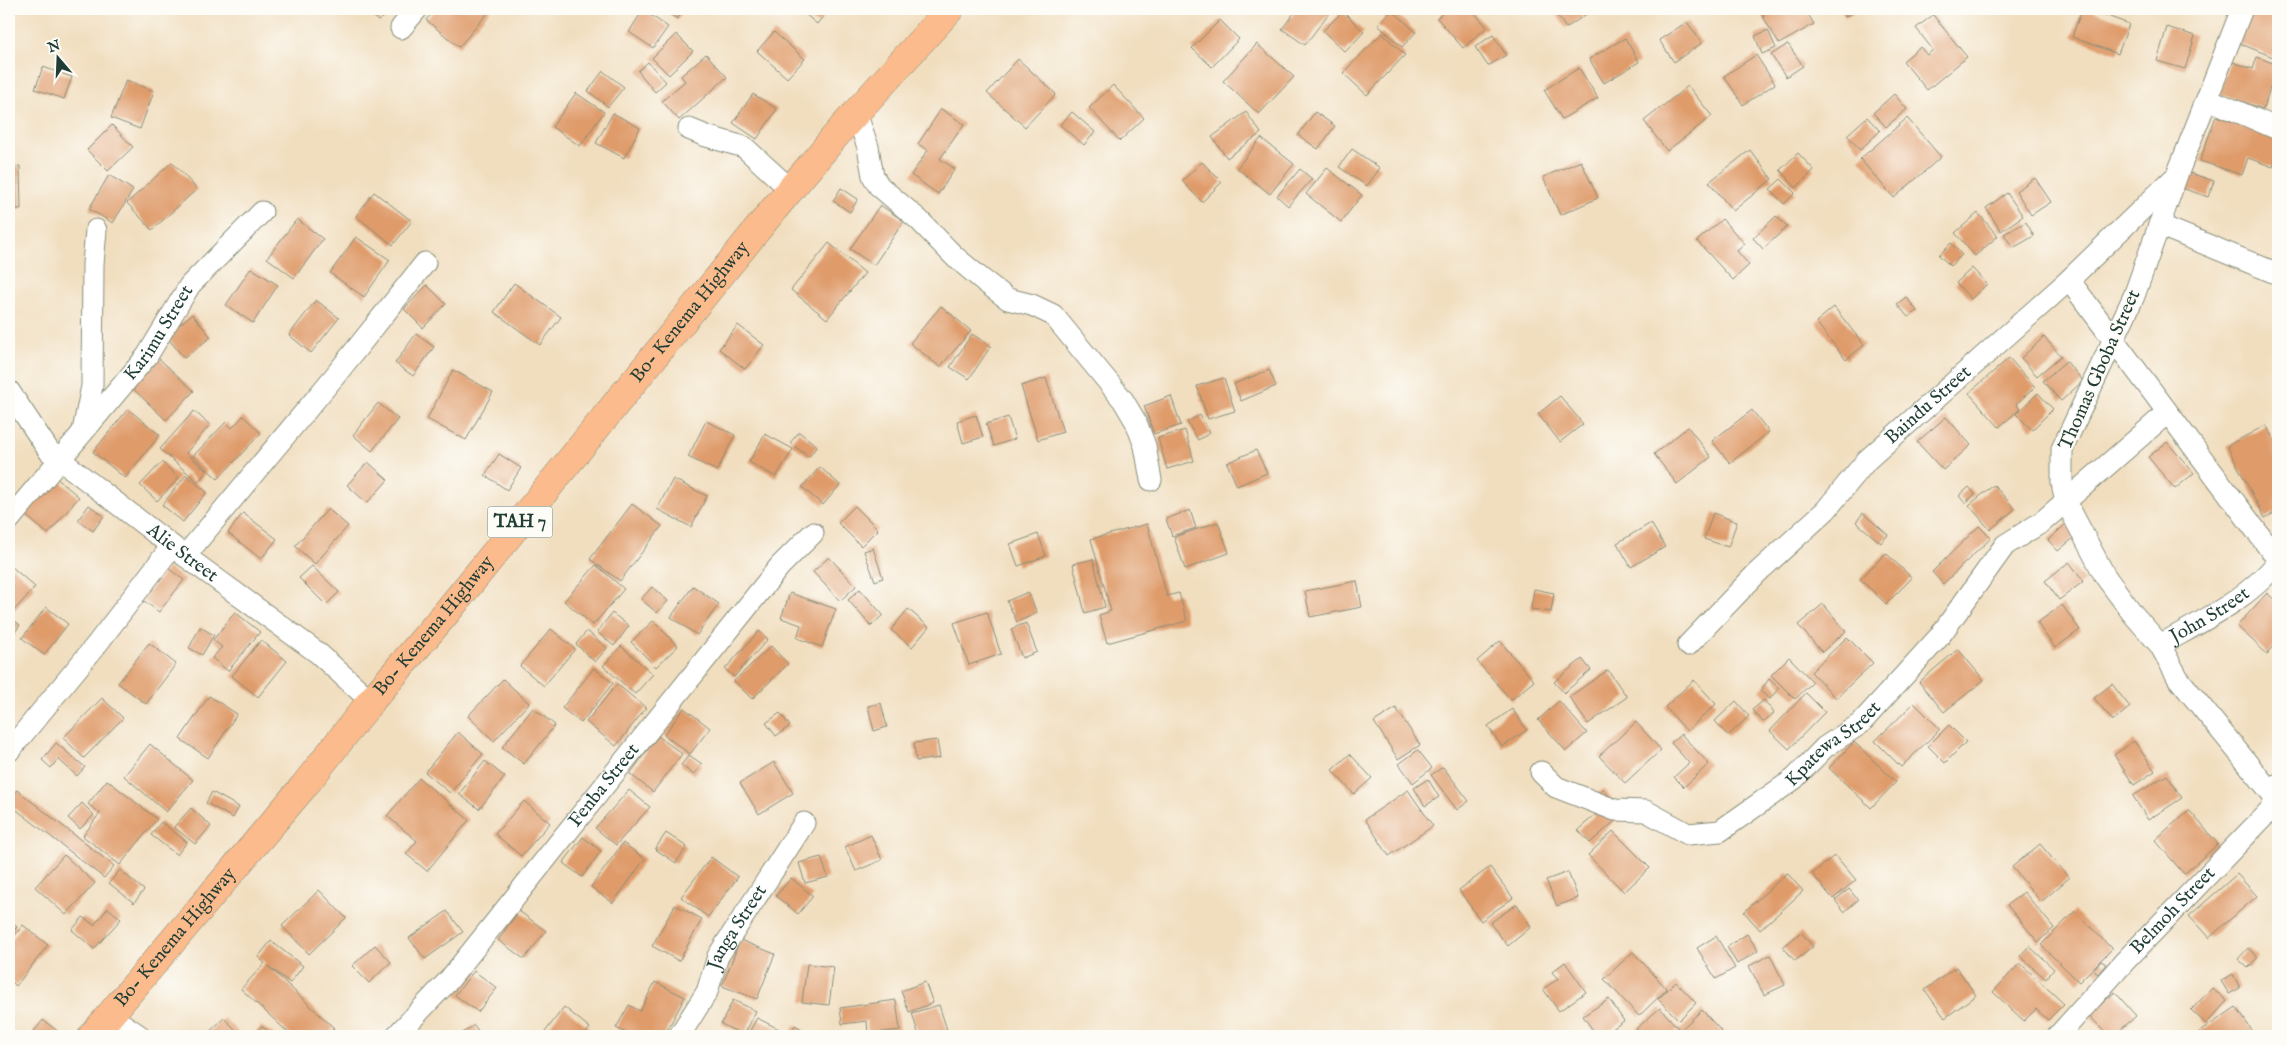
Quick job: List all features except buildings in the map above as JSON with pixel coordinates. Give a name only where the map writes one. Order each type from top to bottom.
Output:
[{"type":"highway","name":"Bo- Kenema Highway","points":[[100,1026],[231,874],[790,190],[856,113],[950,9]]},
{"type":"street","points":[[401,28],[417,9]]},
{"type":"street","name":"Thomas Gboba Street","points":[[2242,9],[2177,175],[2134,296],[2062,449],[2062,483],[2066,502],[2105,576],[2133,614],[2160,644],[2178,678],[2277,794]]},
{"type":"street","points":[[2208,99],[2278,129]]},
{"type":"street","points":[[856,113],[868,147],[873,176],[879,186],[919,220],[954,256],[984,282],[1008,299],[1032,305],[1053,315],[1123,400],[1136,422],[1145,446],[1151,480]]},
{"type":"street","points":[[689,129],[744,147],[790,190]]},
{"type":"street","name":"Baindu Street","points":[[1688,645],[1757,573],[1826,510],[1866,460],[2069,280],[2177,175]]},
{"type":"street","name":"Karimu Street","points":[[9,520],[147,356],[190,285],[262,212]]},
{"type":"street","points":[[2159,225],[2278,274]]},
{"type":"street","points":[[83,433],[92,386],[93,264],[96,230]]},
{"type":"street","points":[[9,751],[96,644],[334,377],[425,263]]},
{"type":"street","points":[[2069,280],[2278,561]]},
{"type":"street","name":"Alie Street","points":[[9,391],[49,451],[179,551],[318,653],[371,701]]},
{"type":"street","name":"Kpatewa Street","points":[[1541,772],[1556,787],[1615,810],[1646,811],[1688,834],[1720,830],[1794,778],[1825,747],[1860,724],[1939,636],[2005,545],[2042,522],[2167,413]]},
{"type":"street","name":"Fenba Street","points":[[396,1036],[450,980],[780,566],[813,534]]},
{"type":"street","name":"John Street","points":[[2160,644],[2224,610],[2268,574],[2278,561]]},
{"type":"street","name":"Belmoh Street","points":[[2058,1036],[2124,961],[2273,807],[2277,794]]},
{"type":"street","name":"Janga Street","points":[[679,1036],[707,992],[718,956],[804,823]]},
{"type":"street","points":[[100,1026],[140,1036]]}]
